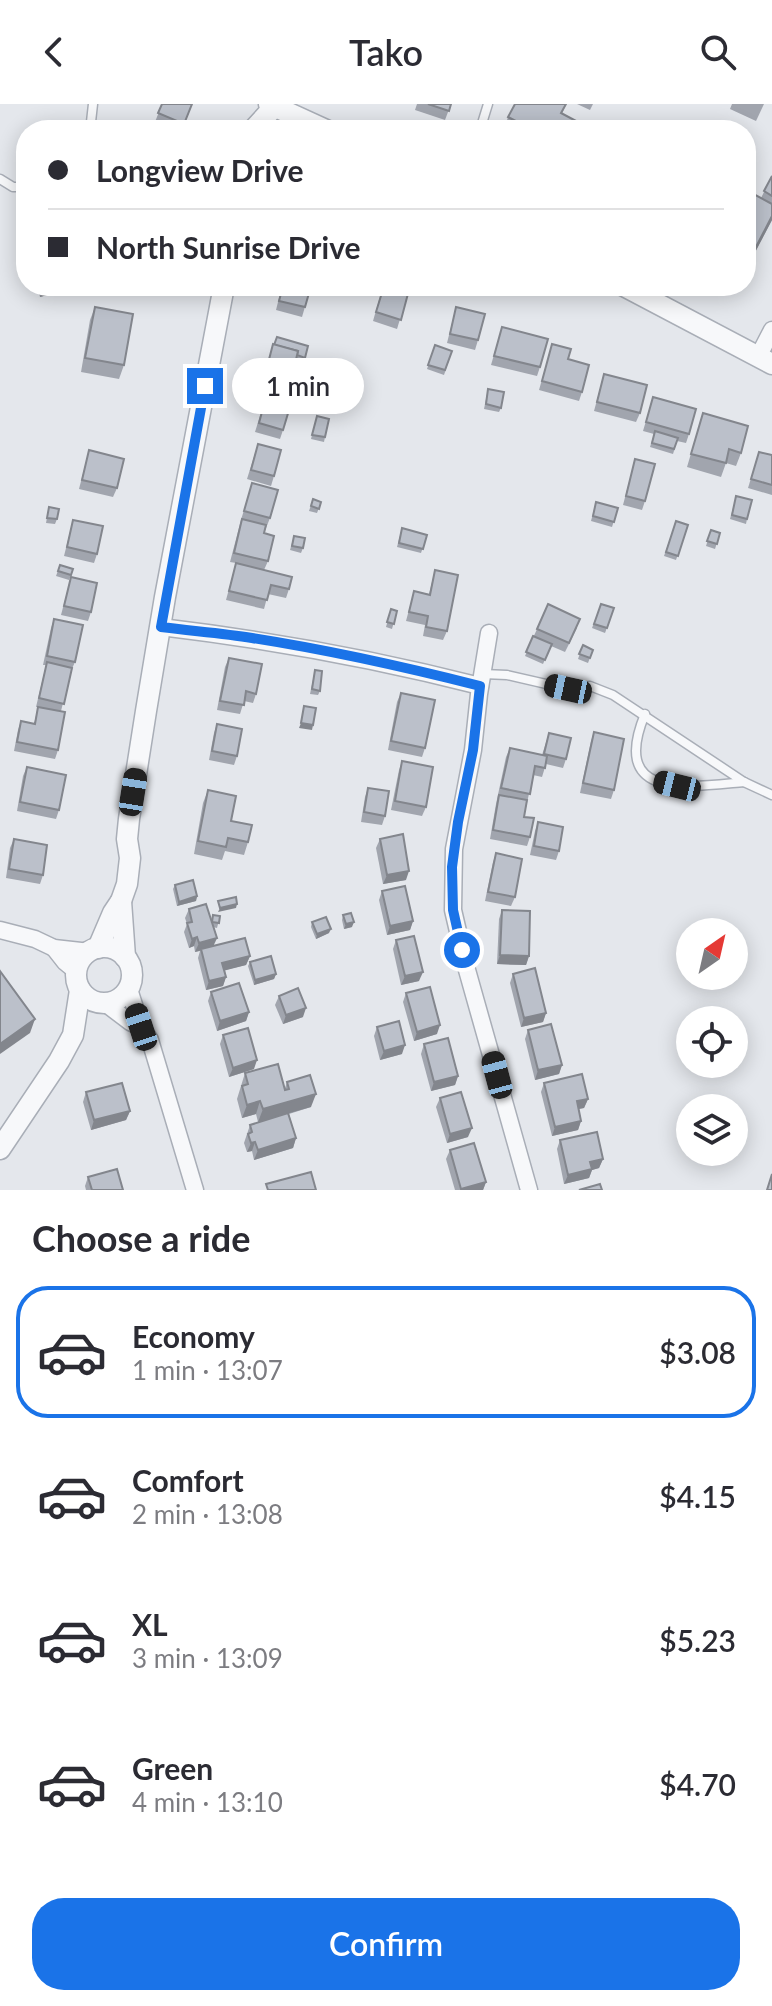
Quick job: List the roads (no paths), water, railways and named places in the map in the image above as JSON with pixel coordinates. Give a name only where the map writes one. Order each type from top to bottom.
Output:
[{"type":"street","points":[[273,105],[305,120]]},
{"type":"street","points":[[73,1035],[79,962],[94,950],[127,884],[129,819],[222,296]]},
{"type":"street","points":[[643,296],[765,361],[772,330]]},
{"type":"street","points":[[161,627],[248,637],[482,680]]},
{"type":"street","points":[[489,633],[473,750],[454,849],[453,910],[464,960],[529,1190]]},
{"type":"street","points":[[54,948],[87,997],[103,1003],[123,996],[129,989],[132,970],[125,957],[121,901]]},
{"type":"street","points":[[0,930],[35,939],[54,948],[113,949],[125,957]]},
{"type":"street","points":[[129,989],[141,1027],[150,1040],[195,1190]]},
{"type":"street","points":[[103,1003],[141,1027]]},
{"type":"street","points":[[0,1149],[73,1035],[103,1003]]},
{"type":"lane","points":[[482,680],[507,675],[568,689],[590,686],[613,695],[744,782],[772,795]]},
{"type":"lane","points":[[645,714],[636,736],[637,762],[642,773],[655,781],[677,786],[744,782]]}]
